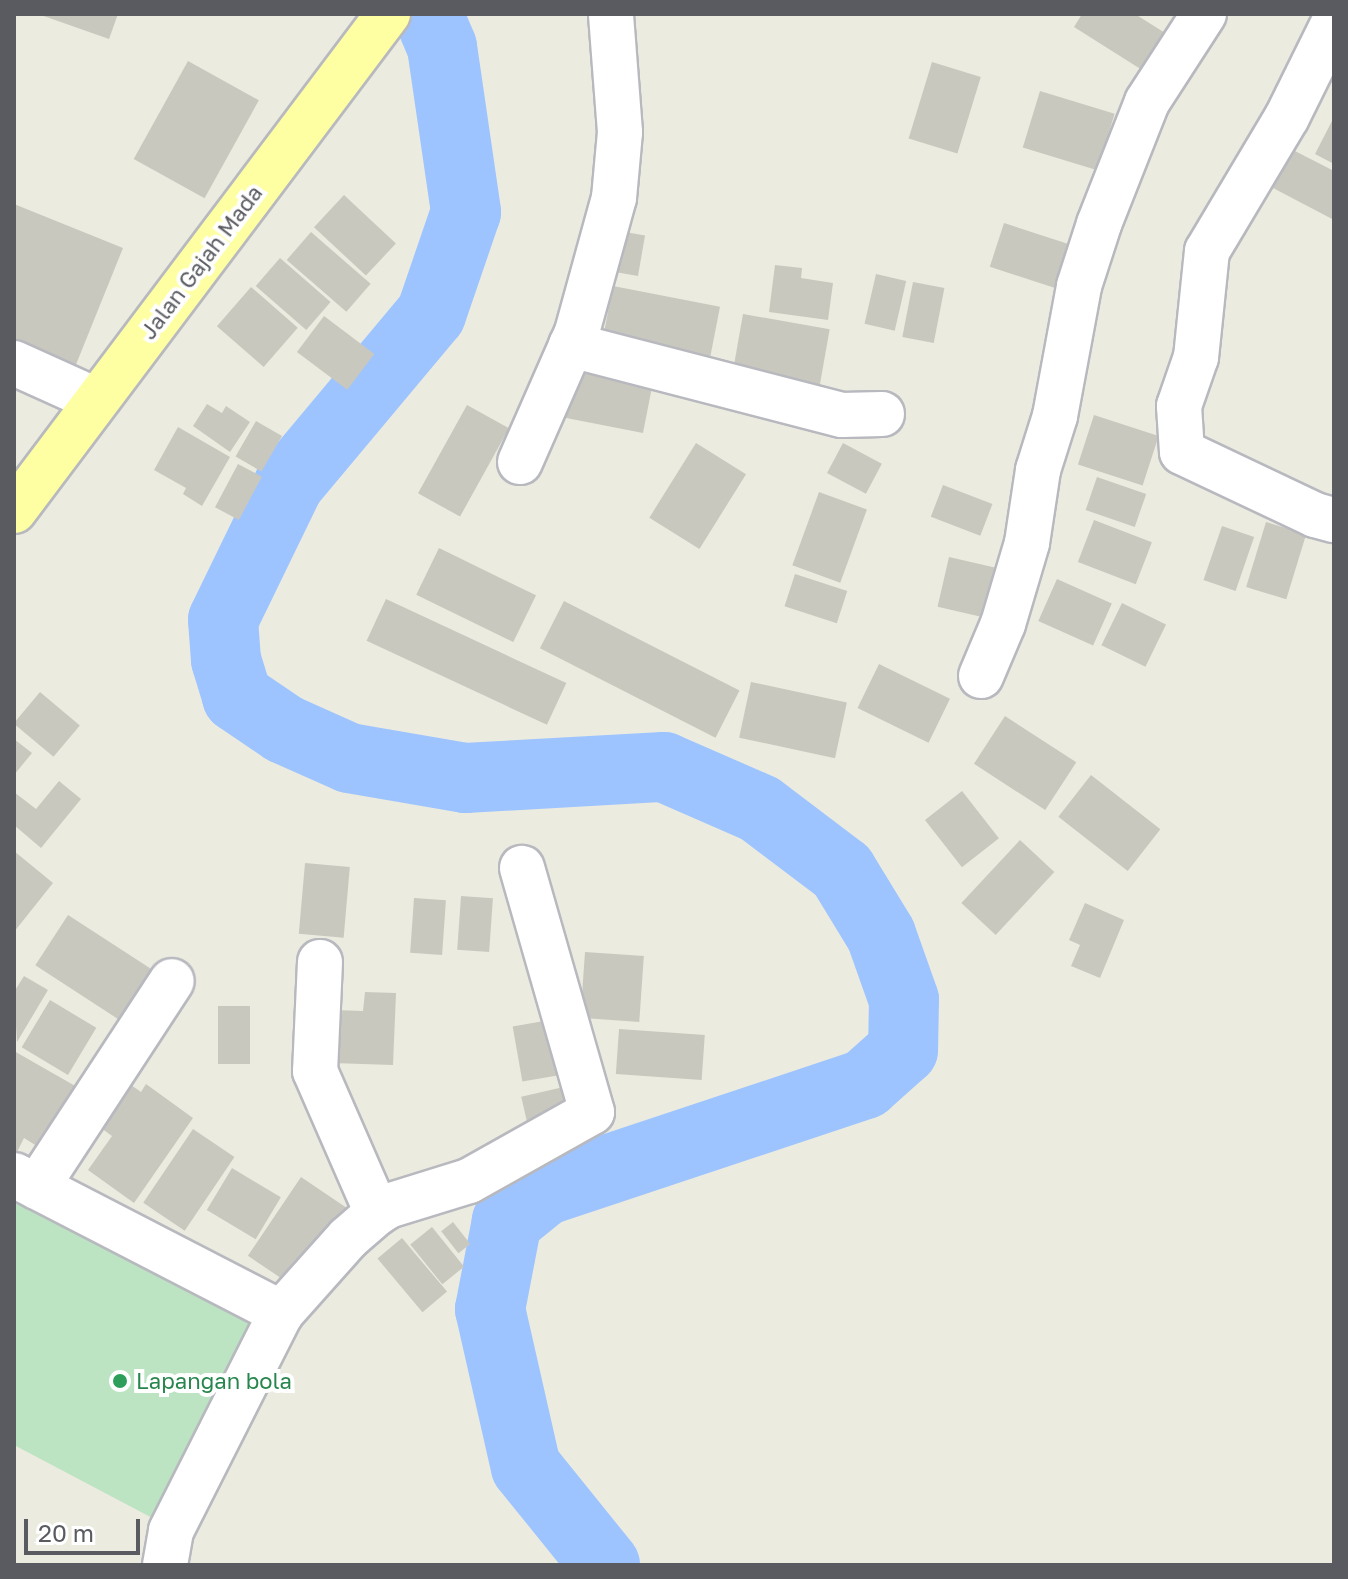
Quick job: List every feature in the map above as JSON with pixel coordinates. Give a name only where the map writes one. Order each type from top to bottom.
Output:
[{"type":"main road","name":"Jalan Gajah Mada","points":[[14,511],[388,14]]},
{"type":"street","points":[[520,462],[571,345],[614,198],[620,132],[611,14]]},
{"type":"street","points":[[981,676],[1003,624],[1027,543],[1038,470],[1055,416],[1079,286],[1095,236],[1147,102],[1204,14]]},
{"type":"street","points":[[1334,22],[1287,117],[1207,251],[1196,357],[1179,406],[1182,452],[1334,520]]},
{"type":"street","points":[[571,345],[842,415],[882,414]]},
{"type":"street","points":[[14,363],[96,400]]},
{"type":"street","points":[[165,1565],[171,1531],[281,1313],[348,1238],[388,1206],[469,1181],[592,1112],[522,868]]},
{"type":"street","points":[[320,962],[315,1071],[377,1213]]},
{"type":"street","points":[[172,981],[26,1181],[281,1313]]},
{"type":"green space","name":"Lapangan bola","points":[[14,1193],[256,1318],[158,1521],[14,1445]]},
{"type":"building","points":[[38,14],[118,14],[109,39]]},
{"type":"building","points":[[1082,14],[1135,14],[1173,38],[1150,75],[1074,27]]},
{"type":"building","points":[[188,61],[259,100],[205,198],[134,159]]},
{"type":"building","points":[[932,62],[981,77],[957,153],[909,139]]},
{"type":"building","points":[[1040,91],[1115,114],[1097,170],[1023,147]]},
{"type":"building","points":[[1334,117],[1334,164],[1315,154]]},
{"type":"building","points":[[1293,150],[1334,171],[1334,220],[1273,188]]},
{"type":"building","points":[[344,195],[396,243],[366,276],[314,227]]},
{"type":"building","points":[[14,204],[123,248],[73,372],[14,348]]},
{"type":"building","points":[[1004,223],[1075,246],[1061,290],[990,267]]},
{"type":"building","points":[[585,225],[645,236],[638,276],[578,265]]},
{"type":"building","points":[[311,232],[371,284],[346,312],[287,260]]},
{"type":"building","points":[[280,258],[331,302],[306,330],[256,286]]},
{"type":"building","points":[[775,265],[802,268],[801,278],[833,283],[828,320],[769,312]]},
{"type":"building","points":[[876,274],[906,281],[895,331],[865,324]]},
{"type":"building","points":[[913,282],[944,288],[934,343],[902,337]]},
{"type":"building","points":[[613,286],[720,307],[706,376],[599,356]]},
{"type":"building","points":[[251,287],[298,328],[264,367],[217,326]]},
{"type":"building","points":[[743,314],[830,329],[819,390],[732,375]]},
{"type":"building","points":[[324,316],[374,354],[347,390],[297,352]]},
{"type":"building","points":[[555,367],[652,386],[643,433],[546,414]]},
{"type":"building","points":[[207,404],[222,413],[226,406],[250,422],[230,452],[193,426]]},
{"type":"building","points":[[467,405],[509,428],[460,517],[418,493]]},
{"type":"building","points":[[1094,415],[1159,436],[1143,485],[1078,464]]},
{"type":"building","points":[[256,421],[282,436],[261,472],[236,457]]},
{"type":"building","points":[[178,427],[230,457],[202,506],[183,494],[186,488],[154,470]]},
{"type":"building","points":[[696,443],[746,474],[699,549],[649,518]]},
{"type":"building","points":[[843,443],[882,464],[866,494],[827,473]]},
{"type":"building","points":[[238,464],[262,477],[239,520],[215,507]]},
{"type":"building","points":[[1097,477],[1146,494],[1135,527],[1086,510]]},
{"type":"building","points":[[943,485],[992,504],[980,536],[931,517]]},
{"type":"building","points":[[819,492],[867,509],[840,583],[792,565]]},
{"type":"building","points":[[1094,520],[1152,542],[1136,584],[1078,562]]},
{"type":"building","points":[[1266,522],[1306,534],[1286,599],[1246,587]]},
{"type":"building","points":[[1222,526],[1254,537],[1236,591],[1203,580]]},
{"type":"building","points":[[439,548],[536,595],[513,642],[416,595]]},
{"type":"building","points":[[949,557],[1005,570],[993,620],[938,607]]},
{"type":"building","points":[[795,574],[847,591],[837,623],[784,606]]},
{"type":"building","points":[[1057,579],[1112,603],[1093,645],[1038,621]]},
{"type":"building","points":[[386,599],[566,683],[547,725],[367,641]]},
{"type":"building","points":[[564,601],[740,690],[715,738],[540,648]]},
{"type":"building","points":[[1122,603],[1166,624],[1145,667],[1101,645]]},
{"type":"building","points":[[879,664],[950,699],[929,743],[858,708]]},
{"type":"building","points":[[751,682],[847,702],[835,758],[739,738]]},
{"type":"building","points":[[40,692],[80,725],[53,757],[14,724]]},
{"type":"building","points":[[1005,716],[1076,762],[1045,810],[974,764]]},
{"type":"building","points":[[14,739],[32,753],[14,775]]},
{"type":"building","points":[[1091,775],[1160,829],[1128,871],[1058,817]]},
{"type":"building","points":[[59,781],[81,799],[41,848],[14,825],[14,792],[36,809]]},
{"type":"building","points":[[962,791],[999,838],[962,867],[925,820]]},
{"type":"building","points":[[1020,840],[1054,872],[996,935],[961,903]]},
{"type":"building","points":[[14,851],[53,883],[14,932]]},
{"type":"building","points":[[305,863],[350,867],[344,938],[299,934]]},
{"type":"building","points":[[461,896],[493,898],[489,952],[457,950]]},
{"type":"building","points":[[414,898],[446,900],[442,955],[410,953]]},
{"type":"building","points":[[1085,903],[1124,920],[1100,978],[1071,966],[1080,945],[1069,940]]},
{"type":"building","points":[[68,915],[159,974],[126,1024],[35,965]]},
{"type":"building","points":[[585,952],[644,956],[639,1022],[580,1018]]},
{"type":"building","points":[[24,976],[48,990],[17,1042],[14,992]]},
{"type":"building","points":[[365,992],[396,993],[393,1065],[332,1063],[334,1010],[363,1011]]},
{"type":"building","points":[[50,1000],[96,1028],[68,1075],[22,1047]]},
{"type":"building","points":[[218,1006],[250,1006],[250,1064],[218,1064]]},
{"type":"building","points":[[555,1019],[565,1074],[522,1082],[513,1026]]},
{"type":"building","points":[[619,1029],[705,1035],[702,1080],[616,1074]]},
{"type":"building","points":[[14,1051],[84,1091],[48,1153],[24,1138],[17,1152],[14,1150]]},
{"type":"building","points":[[124,1080],[141,1092],[146,1084],[193,1118],[134,1203],[88,1170],[112,1136],[94,1123]]},
{"type":"building","points":[[568,1086],[575,1117],[528,1128],[521,1097]]},
{"type":"building","points":[[193,1129],[234,1157],[185,1231],[143,1203]]},
{"type":"building","points":[[232,1168],[281,1197],[256,1239],[207,1210]]},
{"type":"building","points":[[301,1177],[349,1209],[296,1288],[248,1256]]},
{"type":"building","points":[[453,1222],[470,1244],[458,1253],[441,1231]]},
{"type":"building","points":[[432,1227],[464,1267],[442,1284],[410,1245]]},
{"type":"building","points":[[402,1238],[447,1292],[422,1312],[377,1259]]},
{"type":"waterway","points":[[428,14],[442,47],[466,212],[431,314],[289,484],[223,620],[226,660],[237,697],[284,729],[349,758],[465,778],[664,767],[760,809],[842,871],[881,935],[904,1000],[903,1050],[865,1084],[544,1191],[507,1221],[490,1309],[526,1467],[605,1565]]},
{"type":"place","name":"Lapangan bola","points":[[120,1381]]}]
